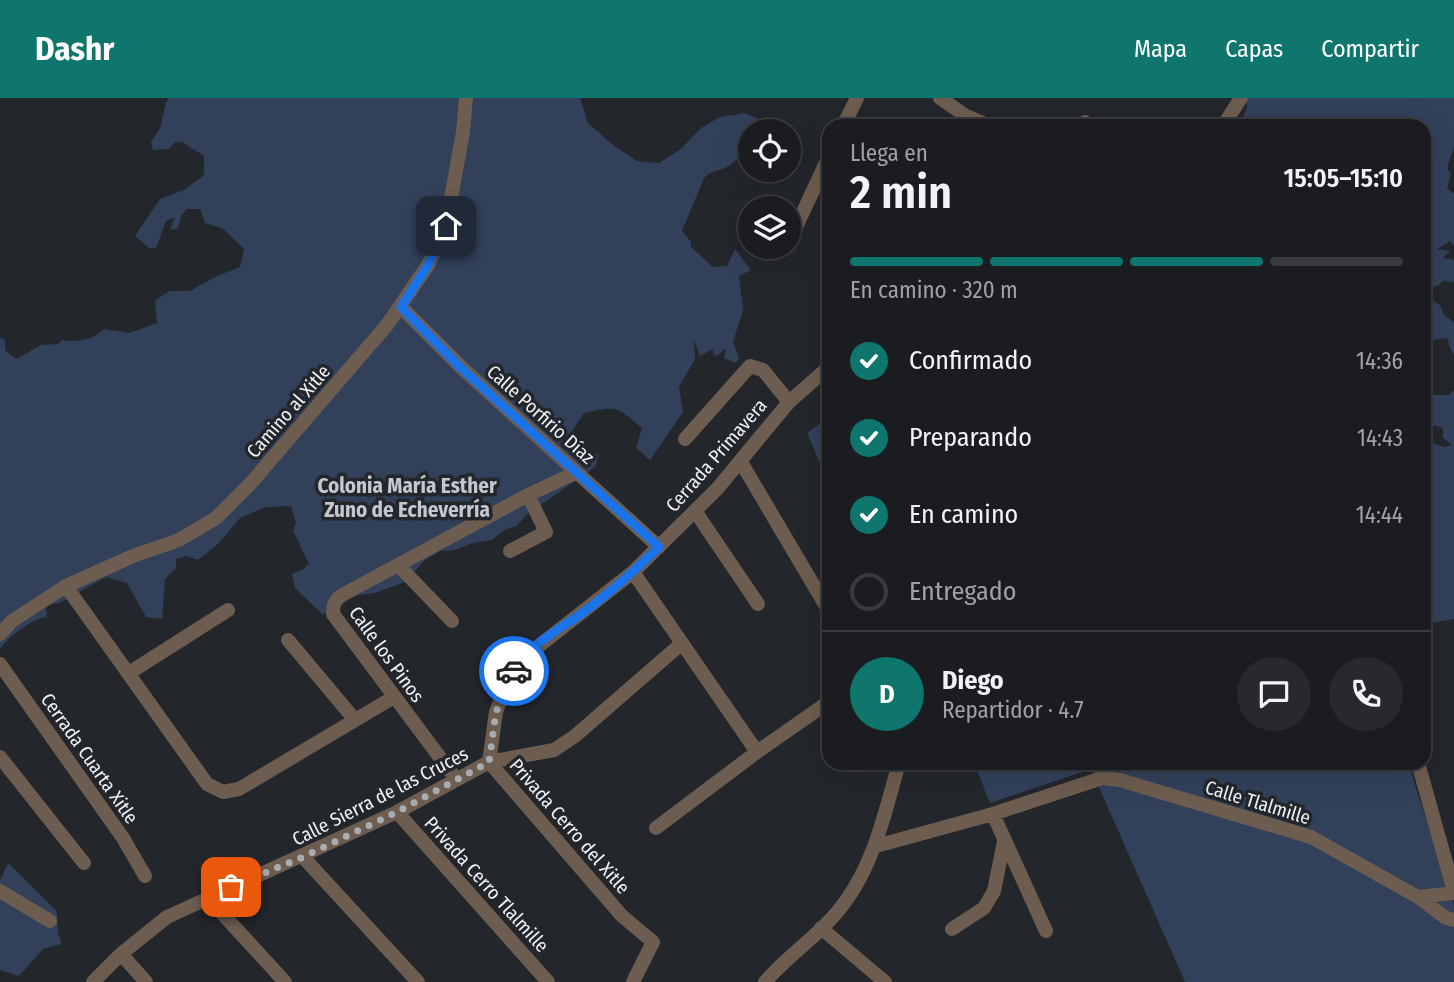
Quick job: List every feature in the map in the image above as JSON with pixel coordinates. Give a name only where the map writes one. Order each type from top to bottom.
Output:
[{"type":"street","name":"Camino al Xitle","points":[[0,634],[12,621],[66,586],[133,556],[179,540],[216,518],[251,483],[401,307],[428,265],[446,226],[463,132],[466,98]]},
{"type":"street","points":[[846,119],[857,98]]},
{"type":"street","points":[[1228,119],[1241,98]]},
{"type":"street","points":[[943,99],[973,119]]},
{"type":"street","points":[[801,216],[822,171]]},
{"type":"street","name":"Calle Porfirio Díaz","points":[[401,307],[461,368],[659,547]]},
{"type":"street","points":[[685,439],[750,366],[764,370],[789,402]]},
{"type":"street","name":"Cerrada Primavera","points":[[489,762],[496,712],[520,660],[633,572],[741,462],[789,402],[822,373]]},
{"type":"street","points":[[741,462],[822,599]]},
{"type":"street","name":"Calle los Pinos","points":[[456,779],[333,614],[333,605],[337,598],[344,594],[528,495],[577,472]]},
{"type":"street","points":[[510,551],[546,532],[528,495]]},
{"type":"street","points":[[695,511],[758,604]]},
{"type":"street","points":[[398,565],[452,621]]},
{"type":"street","points":[[633,572],[757,752]]},
{"type":"street","points":[[66,586],[207,784],[223,792],[239,789],[394,697]]},
{"type":"street","points":[[129,673],[228,610]]},
{"type":"street","points":[[288,640],[355,720]]},
{"type":"street","name":"Calle Sierra de las Cruces","points":[[93,982],[121,954],[167,917],[397,812],[489,762],[554,750],[575,736],[681,644]]},
{"type":"street","name":"Cerrada Cuarta Xitle","points":[[0,664],[123,838],[145,876]]},
{"type":"street","points":[[656,828],[822,707]]},
{"type":"street","points":[[0,757],[84,863]]},
{"type":"street","name":"Privada Cerro del Xitle","points":[[489,762],[622,916],[653,942],[633,982]]},
{"type":"street","points":[[765,982],[844,904],[864,873],[876,846],[897,770]]},
{"type":"street","points":[[1418,897],[1454,892],[1420,770]]},
{"type":"street","name":"Calle Tlalmille","points":[[876,846],[993,814],[1087,781],[1102,778],[1119,780],[1311,838],[1418,897],[1446,918],[1454,919]]},
{"type":"street","name":"Privada Cerro Tlalmille","points":[[397,812],[548,982]]},
{"type":"street","points":[[993,814],[1046,931]]},
{"type":"street","points":[[953,929],[985,908],[994,891],[1004,841]]},
{"type":"street","points":[[303,857],[418,982]]},
{"type":"street","points":[[0,891],[50,921]]},
{"type":"street","points":[[208,898],[285,982]]},
{"type":"street","points":[[821,928],[885,982]]},
{"type":"street","points":[[121,954],[146,982]]},
{"type":"shaded area","points":[[169,98],[580,98],[588,123],[613,145],[637,161],[659,163],[681,149],[701,128],[720,117],[745,113],[758,119],[738,119],[738,158],[704,178],[682,231],[691,242],[691,247],[713,267],[727,266],[735,249],[738,259],[743,259],[751,270],[739,276],[743,310],[733,342],[739,358],[736,363],[724,358],[726,348],[718,355],[714,356],[713,349],[700,356],[694,340],[695,359],[679,387],[683,412],[650,460],[636,448],[642,428],[626,415],[611,409],[584,413],[569,436],[574,449],[599,455],[595,467],[526,515],[517,526],[506,529],[492,540],[455,550],[440,551],[424,561],[405,582],[375,593],[344,597],[323,615],[295,588],[292,574],[304,569],[309,563],[293,531],[296,523],[291,506],[266,507],[240,518],[218,544],[198,560],[186,556],[176,559],[176,568],[165,579],[162,619],[146,617],[127,583],[106,577],[59,603],[46,605],[47,617],[35,620],[21,629],[0,649],[0,337],[5,340],[5,350],[16,359],[41,345],[58,344],[62,340],[85,339],[104,329],[129,333],[157,323],[155,300],[170,291],[190,291],[240,267],[244,249],[222,228],[205,223],[200,209],[187,209],[181,216],[178,229],[170,230],[175,217],[166,221],[156,248],[149,248],[135,236],[160,199],[184,190],[204,175],[204,156],[182,142],[175,142],[169,149],[153,150],[151,142],[160,128]]},
{"type":"shaded area","points":[[1246,98],[1454,98],[1454,147],[1447,168],[1451,174],[1447,189],[1454,193],[1454,246],[1450,241],[1437,249],[1450,251],[1443,258],[1454,260],[1454,282],[1443,281],[1431,288],[1431,119],[1243,119],[1247,107]]},
{"type":"shaded area","points":[[1431,300],[1440,305],[1444,315],[1454,323],[1454,355],[1448,338],[1431,340]]},
{"type":"shaded area","points":[[1454,390],[1454,619],[1431,623],[1431,443],[1445,447],[1452,445],[1443,438],[1443,428],[1431,424],[1431,395],[1449,395]]},
{"type":"shaded area","points":[[822,422],[822,468],[807,433]]},
{"type":"shaded area","points":[[977,770],[1088,770],[990,803]]},
{"type":"shaded area","points":[[1091,770],[1410,770],[1454,905],[1454,982],[1185,982]]},
{"type":"shaded area","points":[[8,863],[57,911],[58,933],[62,944],[43,949],[19,976],[0,970],[0,881]]},
{"type":"way so far","points":[[231,887],[303,857],[397,812],[489,762],[496,712],[514,671]]},
{"type":"district","name":"Colonia María Esther Zuno de Echeverría","points":[[407,498]]},
{"type":"route","points":[[446,226],[428,265],[401,307],[461,368],[659,547],[587,610],[542,641],[520,660],[514,671]]}]
